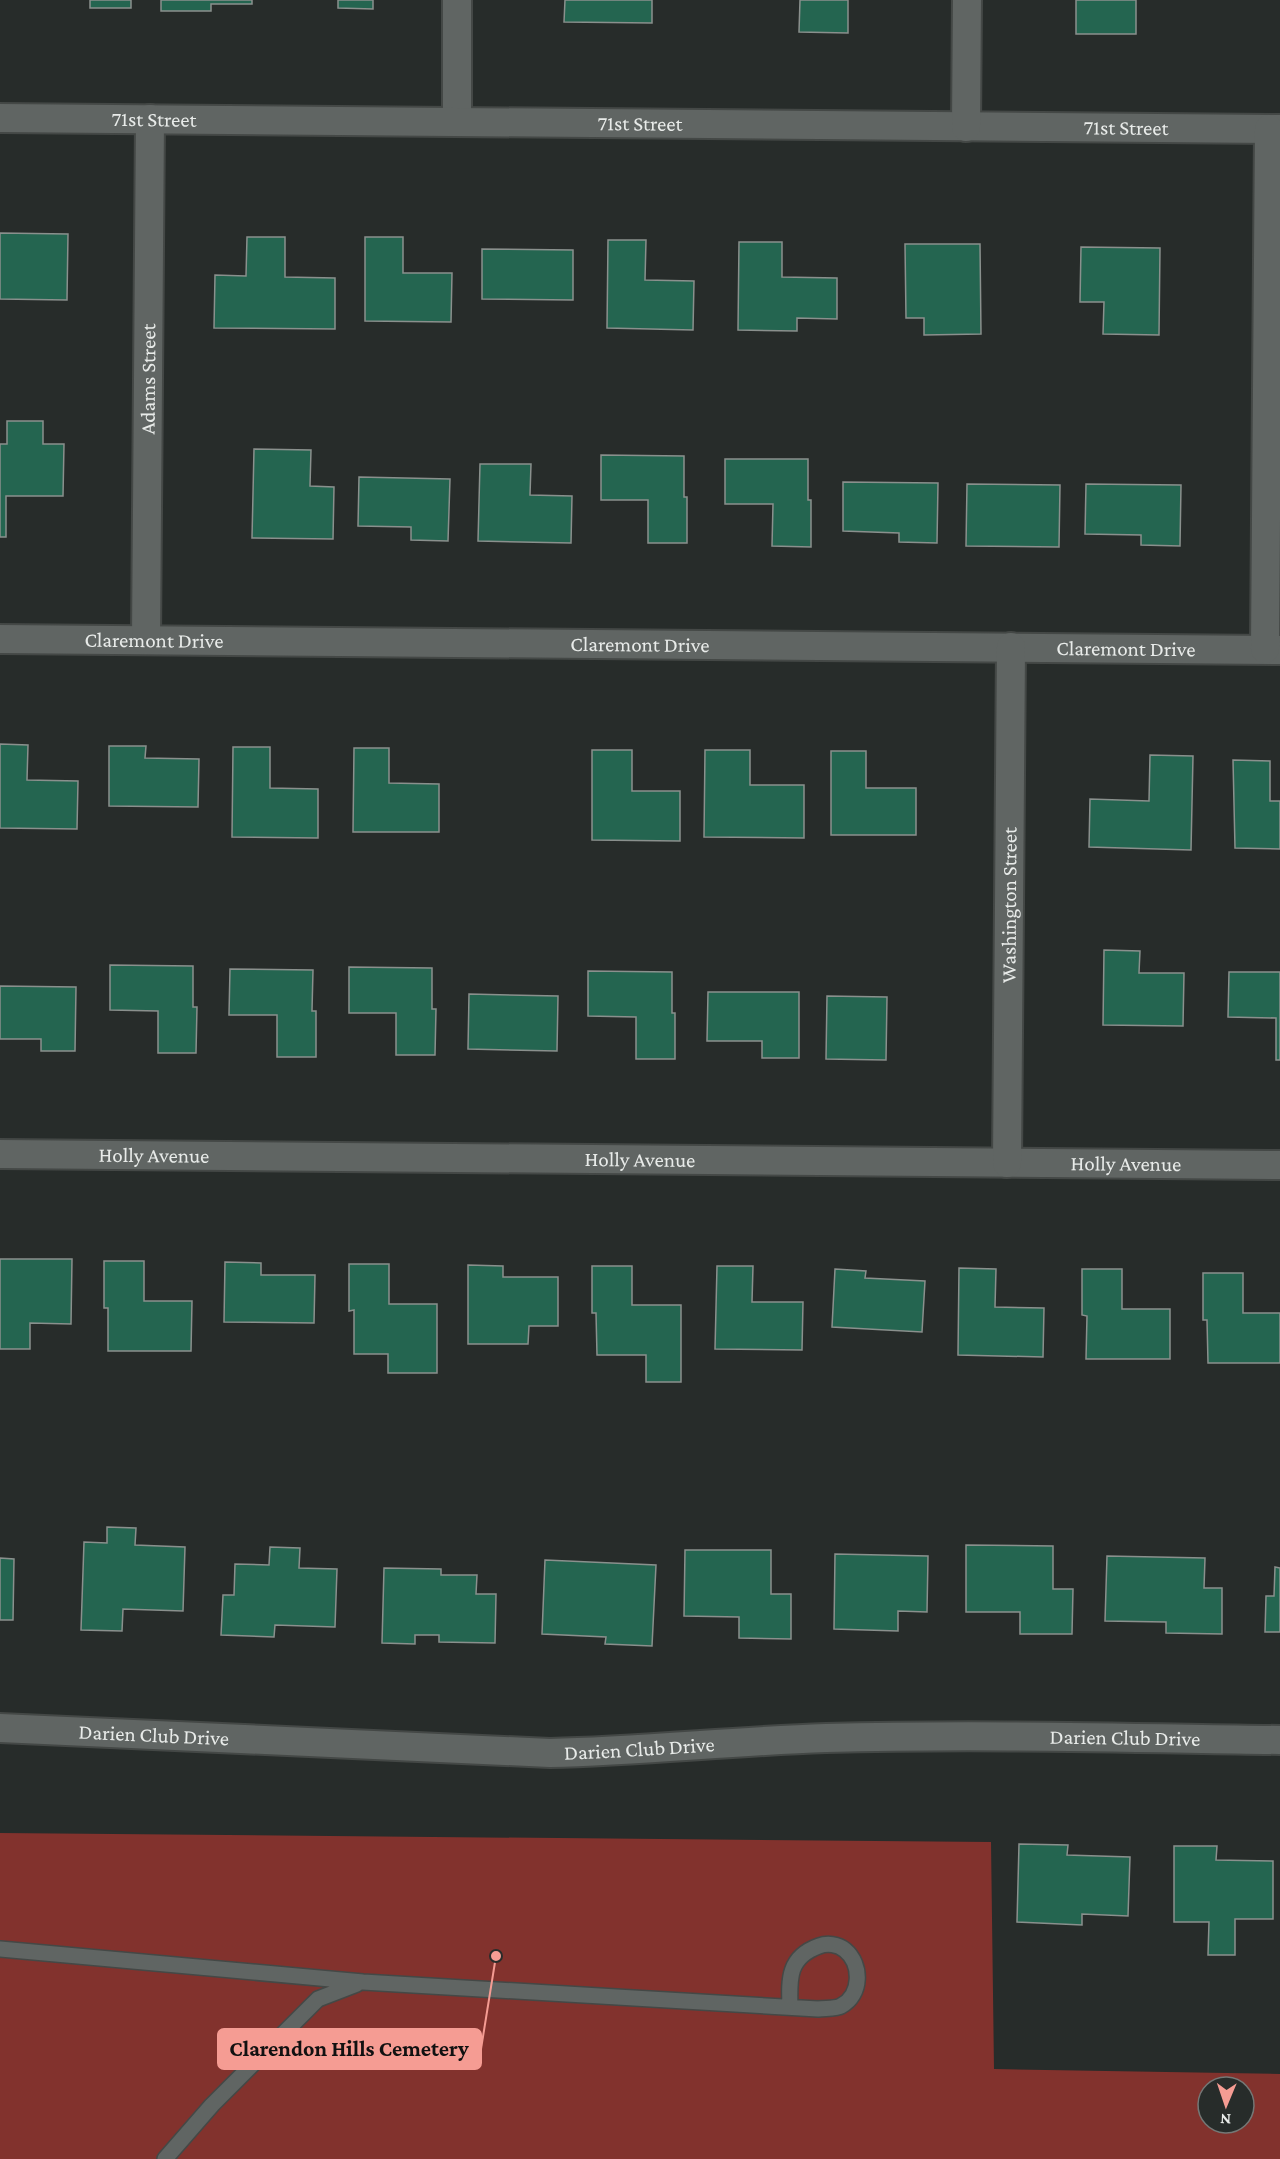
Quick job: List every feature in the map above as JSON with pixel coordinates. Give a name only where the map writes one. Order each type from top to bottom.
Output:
[{"type":"street","points":[[457,0],[457,122]]},
{"type":"street","points":[[966,127],[967,0]]},
{"type":"street","name":"71st Street","points":[[0,118],[1274,129]]},
{"type":"street","name":"Adams Street","points":[[146,640],[150,119]]},
{"type":"street","points":[[1272,650],[1274,129]]},
{"type":"street","name":"Claremont Drive","points":[[0,639],[1272,650]]},
{"type":"street","name":"Washington Street","points":[[1007,1163],[1011,647]]},
{"type":"street","name":"Holly Avenue","points":[[0,1154],[1280,1165]]},
{"type":"street","name":"Darien Club Drive","points":[[0,1728],[550,1753],[823,1738],[947,1735],[1280,1740]]},
{"type":"lane","points":[[0,1949],[363,1982],[818,2009],[841,2007],[853,1995],[858,1979],[855,1962],[844,1949],[826,1943],[807,1950],[800,1957],[794,1964],[789,1982],[790,2007]]},
{"type":"lane","points":[[165,2159],[212,2105],[318,1999],[363,1982]]},
{"type":"shaded area","points":[[0,1833],[991,1842],[994,2069],[1280,2074],[1280,2159],[0,2159]]},
{"type":"building","points":[[90,0],[131,0],[131,8],[90,8]]},
{"type":"building","points":[[161,0],[252,0],[252,4],[211,4],[211,11],[161,11]]},
{"type":"building","points":[[338,0],[373,0],[373,9],[338,8]]},
{"type":"building","points":[[565,0],[652,0],[652,23],[564,22]]},
{"type":"building","points":[[800,0],[848,0],[848,33],[799,32]]},
{"type":"building","points":[[1076,0],[1136,0],[1136,34],[1076,34]]},
{"type":"building","points":[[0,233],[68,234],[67,300],[0,299]]},
{"type":"building","points":[[247,237],[285,237],[285,277],[335,278],[335,329],[214,328],[215,275],[246,276]]},
{"type":"building","points":[[365,237],[403,237],[403,273],[452,273],[451,322],[365,321]]},
{"type":"building","points":[[608,240],[646,240],[645,280],[694,281],[693,330],[607,328]]},
{"type":"building","points":[[739,242],[782,242],[782,277],[837,278],[837,319],[797,318],[797,331],[738,330]]},
{"type":"building","points":[[905,244],[980,244],[981,334],[924,335],[924,318],[906,318]]},
{"type":"building","points":[[1081,247],[1160,248],[1159,335],[1103,334],[1104,302],[1080,302]]},
{"type":"building","points":[[482,249],[573,250],[573,300],[482,299]]},
{"type":"building","points":[[7,421],[43,421],[43,444],[64,444],[63,496],[6,496],[6,537],[0,537],[0,444],[7,444]]},
{"type":"building","points":[[254,449],[311,450],[310,486],[334,487],[333,539],[252,538]]},
{"type":"building","points":[[601,455],[684,456],[687,543],[648,543],[648,500],[601,500]]},
{"type":"building","points":[[725,459],[808,459],[811,547],[772,546],[773,504],[725,504]]},
{"type":"building","points":[[480,464],[531,464],[530,495],[572,496],[571,543],[478,541]]},
{"type":"building","points":[[359,477],[450,479],[448,541],[411,540],[411,527],[358,526]]},
{"type":"building","points":[[843,482],[938,483],[937,543],[899,542],[899,533],[843,531]]},
{"type":"building","points":[[967,484],[1060,485],[1059,547],[966,546]]},
{"type":"building","points":[[1086,484],[1181,485],[1180,546],[1141,545],[1141,535],[1085,534]]},
{"type":"building","points":[[0,744],[28,745],[27,780],[78,781],[77,829],[0,828]]},
{"type":"building","points":[[109,746],[146,746],[145,758],[199,759],[198,807],[109,806]]},
{"type":"building","points":[[233,747],[270,747],[270,788],[318,789],[318,838],[232,837]]},
{"type":"building","points":[[354,748],[389,748],[389,783],[439,784],[439,832],[353,832]]},
{"type":"building","points":[[592,750],[632,750],[632,791],[680,791],[680,841],[592,840]]},
{"type":"building","points":[[705,750],[750,750],[750,785],[804,785],[804,838],[704,837]]},
{"type":"building","points":[[831,751],[866,751],[866,788],[916,788],[916,835],[831,835]]},
{"type":"building","points":[[1150,755],[1193,756],[1191,850],[1089,847],[1090,799],[1149,801]]},
{"type":"building","points":[[1233,760],[1270,761],[1270,801],[1280,801],[1280,849],[1235,848]]},
{"type":"building","points":[[1104,950],[1140,951],[1139,973],[1184,973],[1183,1026],[1103,1025]]},
{"type":"building","points":[[110,965],[193,966],[193,1007],[197,1007],[196,1053],[158,1053],[158,1011],[110,1010]]},
{"type":"building","points":[[349,967],[432,968],[432,1009],[436,1009],[435,1055],[396,1055],[396,1013],[349,1013]]},
{"type":"building","points":[[230,969],[313,970],[312,1011],[316,1011],[316,1057],[277,1057],[277,1015],[229,1015]]},
{"type":"building","points":[[588,971],[672,972],[675,1059],[636,1059],[636,1017],[588,1016]]},
{"type":"building","points":[[1229,972],[1280,972],[1280,1060],[1276,1060],[1276,1018],[1228,1017]]},
{"type":"building","points":[[0,986],[76,987],[75,1051],[41,1051],[41,1039],[0,1039]]},
{"type":"building","points":[[708,992],[799,992],[799,1058],[762,1058],[762,1041],[707,1041]]},
{"type":"building","points":[[469,994],[558,996],[557,1051],[468,1049]]},
{"type":"building","points":[[827,996],[887,997],[886,1060],[826,1059]]},
{"type":"building","points":[[0,1259],[72,1259],[71,1324],[30,1323],[30,1349],[0,1349]]},
{"type":"building","points":[[104,1261],[144,1261],[144,1301],[192,1301],[191,1351],[108,1351],[108,1308],[104,1308]]},
{"type":"building","points":[[225,1262],[261,1263],[261,1275],[315,1275],[314,1323],[224,1322]]},
{"type":"building","points":[[349,1264],[389,1264],[389,1304],[437,1304],[437,1373],[388,1373],[388,1354],[354,1354],[354,1310],[349,1311]]},
{"type":"building","points":[[468,1265],[503,1266],[503,1277],[558,1277],[558,1326],[529,1326],[528,1344],[468,1344]]},
{"type":"building","points":[[592,1266],[632,1266],[632,1305],[681,1305],[681,1382],[646,1382],[646,1355],[597,1355],[596,1313],[592,1313]]},
{"type":"building","points":[[717,1266],[753,1266],[752,1302],[803,1302],[802,1350],[715,1349]]},
{"type":"building","points":[[959,1268],[996,1269],[995,1307],[1044,1308],[1043,1357],[958,1355]]},
{"type":"building","points":[[835,1269],[866,1271],[865,1278],[925,1281],[922,1332],[832,1327]]},
{"type":"building","points":[[1082,1269],[1122,1269],[1122,1309],[1170,1309],[1170,1359],[1086,1359],[1087,1316],[1082,1315]]},
{"type":"building","points":[[1203,1273],[1243,1273],[1243,1313],[1280,1313],[1280,1363],[1208,1363],[1207,1320],[1203,1320]]},
{"type":"building","points":[[107,1527],[136,1528],[135,1545],[185,1547],[183,1611],[123,1609],[122,1631],[81,1630],[84,1542],[107,1543]]},
{"type":"building","points":[[966,1545],[1053,1546],[1053,1589],[1073,1589],[1072,1634],[1020,1634],[1020,1612],[966,1612]]},
{"type":"building","points":[[270,1547],[300,1548],[299,1568],[337,1569],[335,1627],[275,1625],[274,1637],[221,1635],[223,1595],[234,1595],[235,1564],[269,1565]]},
{"type":"building","points":[[685,1550],[771,1550],[771,1594],[791,1594],[791,1639],[739,1638],[739,1617],[684,1616]]},
{"type":"building","points":[[835,1554],[928,1556],[927,1612],[898,1611],[898,1631],[834,1629]]},
{"type":"building","points":[[1107,1556],[1205,1558],[1204,1588],[1222,1588],[1222,1634],[1166,1633],[1166,1622],[1105,1621]]},
{"type":"building","points":[[0,1558],[14,1559],[13,1620],[0,1620]]},
{"type":"building","points":[[545,1560],[656,1565],[652,1646],[605,1644],[606,1637],[542,1634]]},
{"type":"building","points":[[1275,1567],[1280,1568],[1280,1632],[1265,1632],[1266,1596],[1274,1596]]},
{"type":"building","points":[[384,1568],[441,1569],[441,1575],[477,1575],[476,1594],[496,1594],[495,1643],[439,1642],[439,1635],[415,1635],[415,1644],[382,1643]]},
{"type":"building","points":[[1019,1844],[1068,1845],[1067,1855],[1130,1857],[1128,1916],[1082,1914],[1082,1925],[1017,1922]]},
{"type":"building","points":[[1174,1846],[1217,1846],[1216,1860],[1273,1861],[1273,1919],[1235,1919],[1235,1955],[1208,1955],[1209,1922],[1174,1922]]},
{"type":"place","name":"Clarendon Hills Cemetery","points":[[496,1956]]}]
